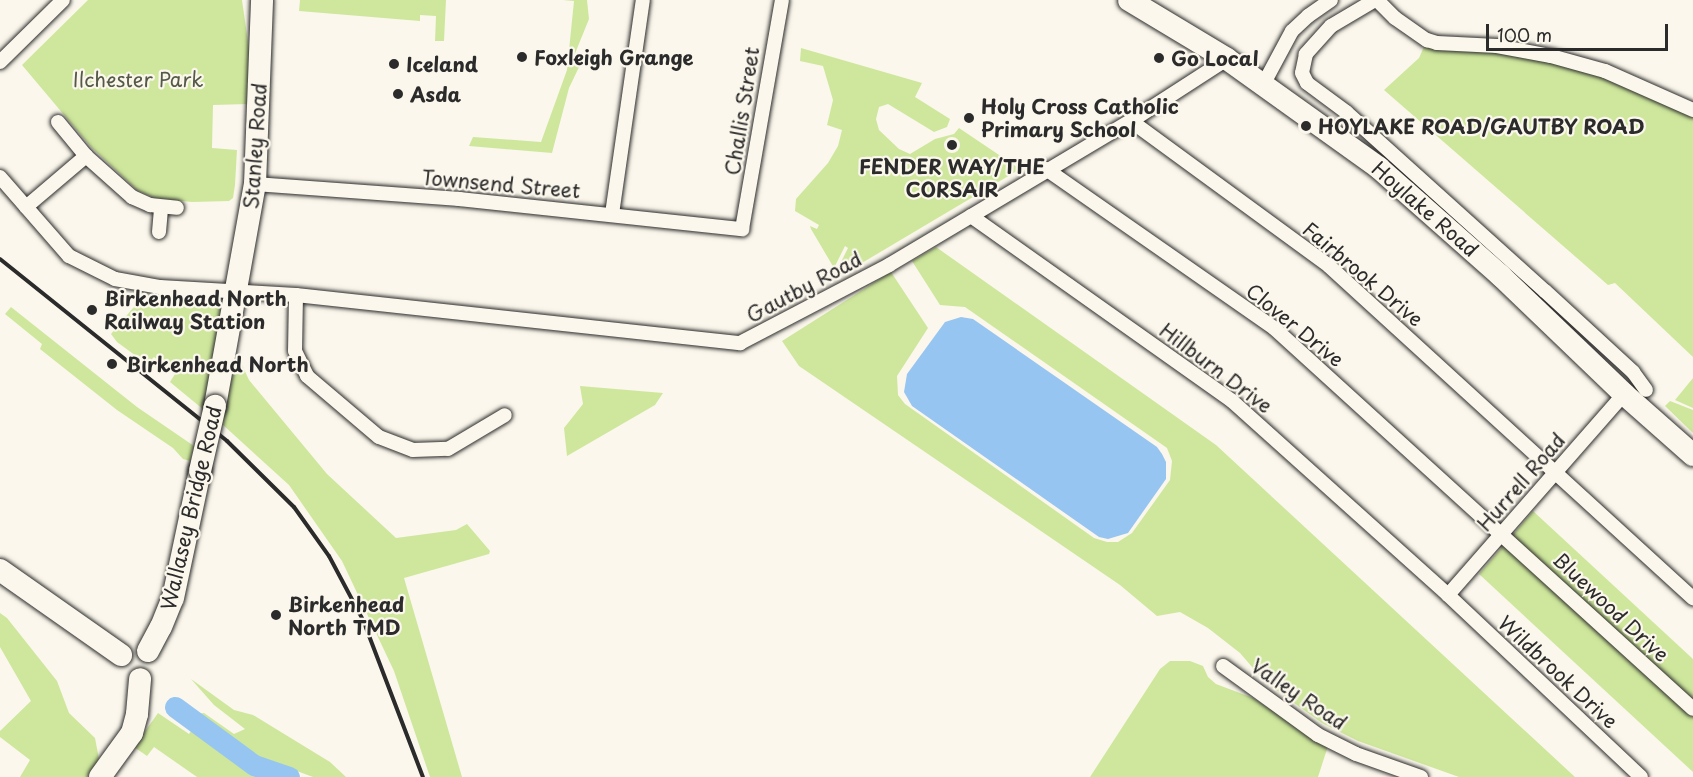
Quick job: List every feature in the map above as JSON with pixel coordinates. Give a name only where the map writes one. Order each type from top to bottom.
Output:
[{"type":"main road","name":"Stanley Road","points":[[236,290],[255,184],[260,0]]},
{"type":"main road","name":"Hoylake Road","points":[[1129,0],[1227,59],[1379,168],[1501,276],[1624,394],[1693,454]]},
{"type":"main road","name":"Wallasey Bridge Road","points":[[148,651],[161,627],[172,598],[215,406],[236,290]]},
{"type":"main road","points":[[0,570],[121,655]]},
{"type":"main road","points":[[136,646],[148,651],[152,658],[151,671],[140,679],[129,678],[123,673],[119,662],[121,655],[136,646]]},
{"type":"main road","points":[[100,777],[132,733],[137,714],[140,679]]},
{"type":"street","points":[[2,55],[63,0]]},
{"type":"street","points":[[612,214],[643,0]]},
{"type":"street","name":"Challis Street","points":[[742,229],[782,0]]},
{"type":"street","points":[[1263,85],[1292,31],[1308,16],[1332,0]]},
{"type":"street","points":[[1376,0],[1395,18],[1427,40],[1437,44],[1497,46],[1551,56],[1605,71],[1693,110]]},
{"type":"street","name":"Hoylake Road","points":[[1376,0],[1331,26],[1306,54],[1302,73],[1307,83],[1346,112],[1545,291],[1633,372],[1646,390]]},
{"type":"street","name":"Gautby Road","points":[[0,177],[69,256],[115,279],[160,287],[296,295],[740,343],[889,265],[1046,169],[1131,121],[1227,59]]},
{"type":"street","name":"Fairbrook Drive","points":[[1131,121],[1329,266],[1693,598]]},
{"type":"street","points":[[58,122],[86,156],[132,197],[161,207],[177,208]]},
{"type":"street","points":[[26,207],[86,156]]},
{"type":"street","name":"Clover Drive","points":[[1046,169],[1274,328],[1502,534]]},
{"type":"street","name":"Townsend Street","points":[[255,184],[612,214],[742,229]]},
{"type":"street","points":[[159,232],[161,207]]},
{"type":"street","name":"Hillburn Drive","points":[[971,216],[1233,401],[1448,595]]},
{"type":"street","points":[[296,295],[295,351],[307,376],[379,437],[413,450],[448,449],[505,415]]},
{"type":"street","name":"Hurrell Road","points":[[1448,595],[1624,394]]},
{"type":"street","name":"Bluewood Drive","points":[[1502,534],[1693,709]]},
{"type":"street","name":"Wildbrook Drive","points":[[1448,595],[1641,777]]},
{"type":"street","name":"Valley Road","points":[[1223,666],[1318,735],[1356,754],[1421,777]]},
{"type":"green space","name":"Ilchester Park","points":[[88,0],[242,0],[249,49],[248,104],[213,105],[212,148],[237,150],[233,198],[229,201],[192,202],[154,198],[137,190],[91,147],[22,65]]},
{"type":"green space","points":[[300,0],[446,0],[444,41],[435,41],[436,16],[420,15],[420,21],[299,11]]},
{"type":"green space","points":[[563,0],[587,0],[589,19],[574,56],[580,65],[569,88],[552,153],[469,146],[473,137],[541,142],[567,70],[574,1]]},
{"type":"green space","points":[[1427,40],[1497,46],[1605,71],[1693,115],[1693,357],[1615,283],[1608,285],[1384,90],[1419,58]]},
{"type":"green space","points":[[801,48],[922,83],[915,97],[950,119],[947,127],[934,132],[888,104],[879,107],[876,119],[879,130],[899,149],[910,154],[935,139],[954,134],[959,128],[1020,169],[840,276],[836,272],[848,248],[845,246],[834,268],[810,226],[817,229],[819,225],[795,211],[796,199],[828,163],[838,146],[842,130],[827,125],[833,100],[823,66],[800,61]]},
{"type":"green space","points":[[936,247],[1216,445],[1575,777],[1459,777],[1358,741],[1322,723],[1265,682],[1240,653],[1208,628],[1180,612],[1157,616],[1120,585],[799,366],[782,341],[891,272],[928,328],[897,376],[898,395],[905,404],[1094,538],[1107,542],[1118,542],[1132,533],[1170,480],[1172,461],[1167,448],[965,307],[940,305],[912,261]]},
{"type":"green space","points":[[138,305],[220,306],[224,308],[210,415],[170,382],[175,374],[154,357],[147,364],[117,342],[111,334]]},
{"type":"green space","points":[[11,307],[137,407],[194,446],[190,461],[183,459],[173,448],[117,410],[40,349],[42,344],[5,314]]},
{"type":"green space","points":[[237,354],[249,380],[327,474],[396,538],[456,530],[467,524],[490,551],[489,554],[404,578],[462,777],[430,777],[394,671],[342,561],[289,485],[222,424]]},
{"type":"green space","points":[[1693,378],[1693,408],[1675,400]]},
{"type":"green space","points":[[580,386],[663,393],[655,405],[567,456],[564,428],[583,404]]},
{"type":"green space","points":[[1670,401],[1693,410],[1693,433],[1665,406]]},
{"type":"green space","points":[[1533,511],[1693,659],[1693,772],[1479,574]]},
{"type":"green space","points":[[0,613],[7,618],[57,681],[69,713],[95,738],[99,759],[87,777],[20,777],[30,760],[0,737],[0,731],[31,701],[0,647]]},
{"type":"green space","points":[[1170,661],[1190,661],[1203,666],[1208,677],[1216,684],[1253,698],[1328,746],[1318,777],[1090,777],[1160,669]]},
{"type":"green space","points":[[191,679],[234,710],[253,715],[330,762],[346,777],[313,777],[248,753],[193,714],[204,713],[234,734],[245,729],[214,705]]},
{"type":"green space","points":[[158,713],[189,734],[193,728],[244,766],[272,777],[197,777],[154,747],[147,756],[134,747]]},
{"type":"water","points":[[961,317],[973,319],[1157,447],[1166,462],[1166,479],[1128,533],[1108,539],[1099,537],[912,406],[904,392],[907,374],[945,322]]},
{"type":"waterway","points":[[175,707],[254,765],[289,777]]},
{"type":"railway","points":[[0,259],[227,441],[294,507],[329,556],[363,620],[423,777]]},
{"type":"place","name":"Foxleigh Grange","points":[[522,57]]},
{"type":"place","name":"Go Local","points":[[1159,58]]},
{"type":"place","name":"Iceland","points":[[394,64]]},
{"type":"place","name":"Asda","points":[[398,94]]},
{"type":"place","name":"Holy Cross Catholic Primary School","points":[[969,118]]},
{"type":"place","name":"HOYLAKE ROAD/GAUTBY ROAD","points":[[1306,126]]},
{"type":"place","name":"FENDER WAY/THE CORSAIR","points":[[952,145]]},
{"type":"place","name":"Birkenhead North Railway Station","points":[[92,310]]},
{"type":"place","name":"Birkenhead North","points":[[112,364]]},
{"type":"place","name":"Birkenhead North TMD","points":[[276,615]]}]
